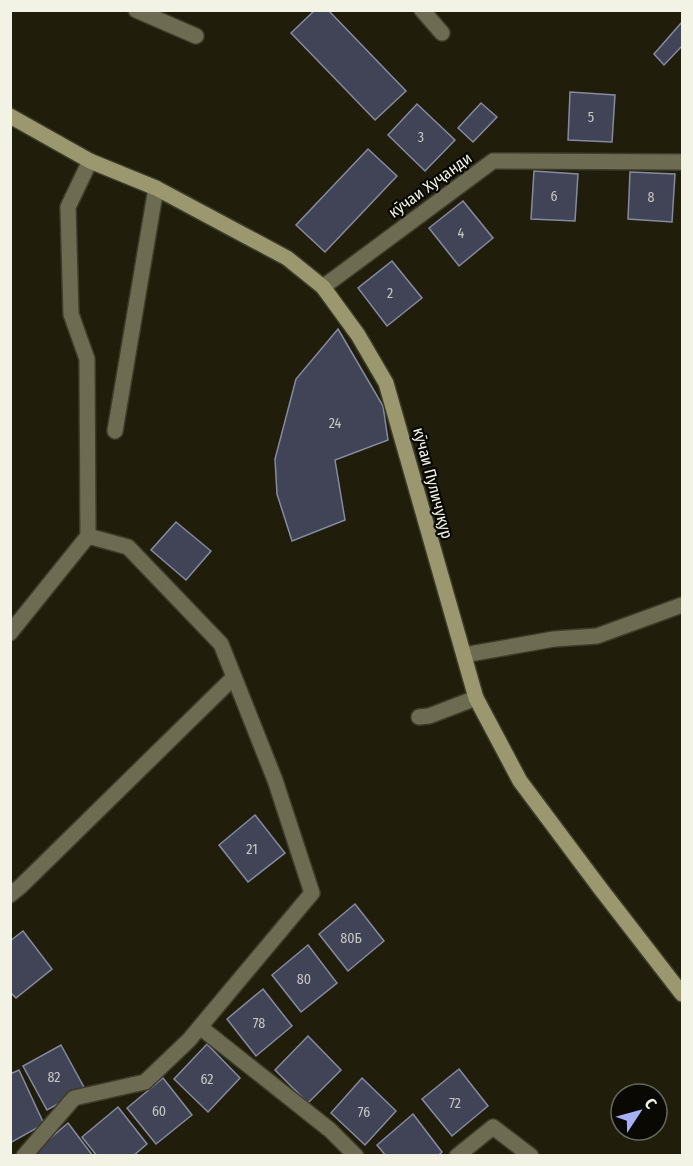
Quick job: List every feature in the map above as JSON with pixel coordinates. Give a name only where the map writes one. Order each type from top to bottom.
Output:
[{"type":"street","points":[[136,10],[196,36]]},
{"type":"street","points":[[422,10],[442,33]]},
{"type":"street","name":"кӯчаи Пуличуқур","points":[[10,116],[90,161],[156,188],[287,258],[322,287],[358,334],[386,383],[476,698],[520,781],[682,994]]},
{"type":"street","points":[[10,633],[88,536],[87,359],[71,314],[68,207],[90,161]]},
{"type":"street","name":"кӯчаи Хуҷанди","points":[[322,287],[494,161],[682,162]]},
{"type":"street","points":[[116,431],[156,188]]},
{"type":"street","points":[[24,1155],[74,1098],[145,1082],[189,1040],[312,893],[275,780],[221,644],[128,547],[88,536]]},
{"type":"street","points":[[464,655],[554,639],[597,636],[682,605]]},
{"type":"street","points":[[10,895],[234,677]]},
{"type":"street","points":[[419,717],[429,716],[476,698]]},
{"type":"street","points":[[200,1027],[330,1130],[356,1155]]},
{"type":"street","points":[[457,1155],[493,1127],[531,1155]]},
{"type":"building","points":[[315,10],[328,10],[406,91],[375,120],[291,33]]},
{"type":"building","points":[[682,22],[682,46],[664,65],[654,54]]},
{"type":"building","points":[[570,92],[615,95],[612,142],[568,140]]},
{"type":"building","points":[[481,103],[497,117],[473,142],[458,128]]},
{"type":"building","points":[[417,104],[455,140],[425,171],[388,135]]},
{"type":"building","points":[[368,149],[397,176],[325,252],[296,225]]},
{"type":"building","points":[[534,171],[578,174],[575,221],[531,219]]},
{"type":"building","points":[[630,172],[675,174],[672,222],[628,219]]},
{"type":"building","points":[[463,201],[493,238],[459,266],[429,228]]},
{"type":"building","points":[[392,261],[422,298],[387,326],[358,288]]},
{"type":"building","points":[[338,329],[383,406],[388,440],[335,460],[345,520],[292,541],[277,494],[275,459],[296,379]]},
{"type":"building","points":[[176,522],[211,551],[186,580],[151,550]]},
{"type":"building","points":[[255,815],[285,853],[248,882],[219,845]]},
{"type":"building","points":[[355,904],[384,941],[348,971],[319,934]]},
{"type":"building","points":[[23,931],[52,969],[16,998],[10,992],[10,941]]},
{"type":"building","points":[[308,945],[337,983],[301,1012],[272,975]]},
{"type":"building","points":[[263,989],[292,1026],[256,1056],[227,1019]]},
{"type":"building","points":[[308,1036],[341,1070],[308,1103],[275,1070]]},
{"type":"building","points":[[207,1044],[240,1078],[208,1112],[174,1079]]},
{"type":"building","points":[[61,1045],[85,1089],[47,1110],[23,1066]]},
{"type":"building","points":[[459,1069],[488,1106],[452,1136],[422,1099]]},
{"type":"building","points":[[19,1070],[44,1124],[10,1143],[10,1074]]},
{"type":"building","points":[[163,1078],[192,1115],[156,1144],[127,1108]]},
{"type":"building","points":[[362,1078],[396,1111],[365,1145],[331,1113]]},
{"type":"building","points":[[118,1107],[147,1144],[133,1156],[97,1156],[82,1137]]},
{"type":"building","points":[[413,1114],[442,1152],[438,1156],[386,1156],[377,1145]]},
{"type":"building","points":[[68,1123],[93,1156],[33,1156],[32,1154]]}]
